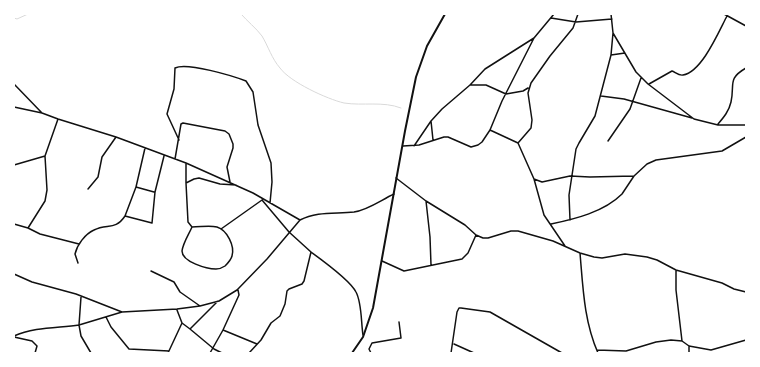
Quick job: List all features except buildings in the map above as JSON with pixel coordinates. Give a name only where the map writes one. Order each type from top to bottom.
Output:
[{"type":"street","points":[[352,353],[363,337],[373,308],[402,145],[416,77],[427,46],[445,14]]},
{"type":"street","points":[[402,145],[414,146],[444,137],[448,137],[473,147],[482,142],[490,130],[534,38],[554,14]]},
{"type":"street","points":[[470,85],[486,85],[506,94],[523,92],[528,88],[550,56],[569,34],[576,22],[578,14]]},
{"type":"street","points":[[570,220],[569,196],[576,149],[595,116],[601,96],[611,55],[613,33],[612,14]]},
{"type":"street","points":[[724,14],[746,26]]},
{"type":"street","points":[[648,84],[672,71],[679,75],[685,75],[697,66],[708,53],[727,16]]},
{"type":"street","points":[[551,18],[576,22],[612,19]]},
{"type":"street","points":[[613,33],[641,78],[694,119]]},
{"type":"street","points":[[414,146],[431,121],[442,109],[489,66],[534,38]]},
{"type":"street","points":[[611,55],[625,53]]},
{"type":"street","points":[[179,140],[167,114],[174,89],[175,68],[180,66],[204,69],[246,81],[253,92],[258,125],[271,163],[272,182],[270,203]]},
{"type":"street","points":[[718,124],[729,108],[734,76],[746,68]]},
{"type":"street","points":[[608,141],[621,124],[633,101],[641,78]]},
{"type":"street","points":[[14,84],[42,113]]},
{"type":"street","points":[[518,143],[529,132],[532,124],[528,88]]},
{"type":"street","points":[[601,96],[617,97],[694,119],[718,124],[746,125]]},
{"type":"street","points":[[14,107],[42,113],[116,137],[186,163],[230,182],[300,220]]},
{"type":"street","points":[[28,228],[43,206],[47,195],[45,156],[58,119]]},
{"type":"street","points":[[431,121],[433,140]]},
{"type":"street","points":[[175,159],[180,126],[183,123],[227,132],[233,144],[226,167],[230,182]]},
{"type":"street","points":[[490,130],[518,143],[534,179],[542,211],[565,246]]},
{"type":"street","points":[[88,189],[98,177],[102,157],[116,137]]},
{"type":"street","points":[[550,224],[570,220],[603,208],[620,195],[634,176],[647,164],[656,160],[722,151],[746,137]]},
{"type":"street","points":[[78,263],[75,254],[79,244],[93,230],[118,224],[125,216],[136,187],[145,148]]},
{"type":"street","points":[[125,216],[152,223],[155,192],[164,155]]},
{"type":"street","points":[[14,165],[45,156]]},
{"type":"street","points":[[186,163],[187,217],[188,222],[192,227]]},
{"type":"street","points":[[534,179],[542,182],[556,178],[573,176],[634,176]]},
{"type":"street","points":[[186,183],[199,178],[220,184],[236,185]]},
{"type":"street","points":[[396,178],[426,201],[465,225],[476,235],[488,238],[511,231],[518,231],[548,239],[580,253],[594,257],[602,258],[624,254],[647,257],[657,260],[676,270],[746,292]]},
{"type":"street","points":[[136,187],[155,192]]},
{"type":"street","points":[[190,329],[219,301],[238,290],[300,220],[305,217],[325,212],[354,212],[365,209],[394,194]]},
{"type":"street","points":[[221,229],[262,199]]},
{"type":"street","points":[[262,199],[289,232],[311,252],[329,265],[356,290],[359,300],[363,337]]},
{"type":"street","points":[[426,201],[430,237],[430,265]]},
{"type":"street","points":[[14,224],[28,228],[40,234],[79,244]]},
{"type":"street","points":[[210,226],[221,229],[225,232],[231,244],[232,257],[225,266],[214,269],[201,266],[192,263],[183,256],[182,250],[192,227],[210,226]]},
{"type":"street","points":[[382,261],[404,271],[462,259],[468,253],[476,235]]},
{"type":"street","points":[[249,353],[258,344],[271,323],[280,316],[285,304],[287,291],[302,284],[304,281],[311,252]]},
{"type":"street","points":[[580,253],[585,310],[598,353]]},
{"type":"street","points":[[676,270],[676,290],[682,341]]},
{"type":"street","points":[[151,271],[174,282],[180,292],[200,306]]},
{"type":"street","points":[[14,274],[32,282],[81,296],[122,312]]},
{"type":"street","points":[[210,353],[214,349],[239,295],[238,290]]},
{"type":"street","points":[[81,296],[79,324],[81,336],[91,353]]},
{"type":"street","points":[[14,336],[34,330],[61,328],[79,324],[122,312],[177,309],[200,306],[219,301]]},
{"type":"street","points":[[452,353],[457,312],[459,308],[490,312],[562,353]]},
{"type":"street","points":[[177,309],[182,323],[214,349],[222,353]]},
{"type":"street","points":[[106,317],[129,349],[169,352],[182,323]]},
{"type":"street","points":[[371,353],[369,349],[372,343],[401,338],[399,322]]},
{"type":"street","points":[[223,330],[258,344]]},
{"type":"street","points":[[14,336],[32,341],[37,346],[35,353]]},
{"type":"street","points":[[597,350],[626,351],[656,342],[671,340],[682,341],[689,346],[711,350],[746,340]]},
{"type":"street","points":[[453,344],[474,353]]},
{"type":"street","points":[[689,346],[689,353]]},
{"type":"waterway","points":[[14,18],[17,19],[28,14]]},
{"type":"waterway","points":[[241,14],[262,36],[272,57],[280,68],[300,84],[328,98],[344,103],[380,104],[401,108]]}]
